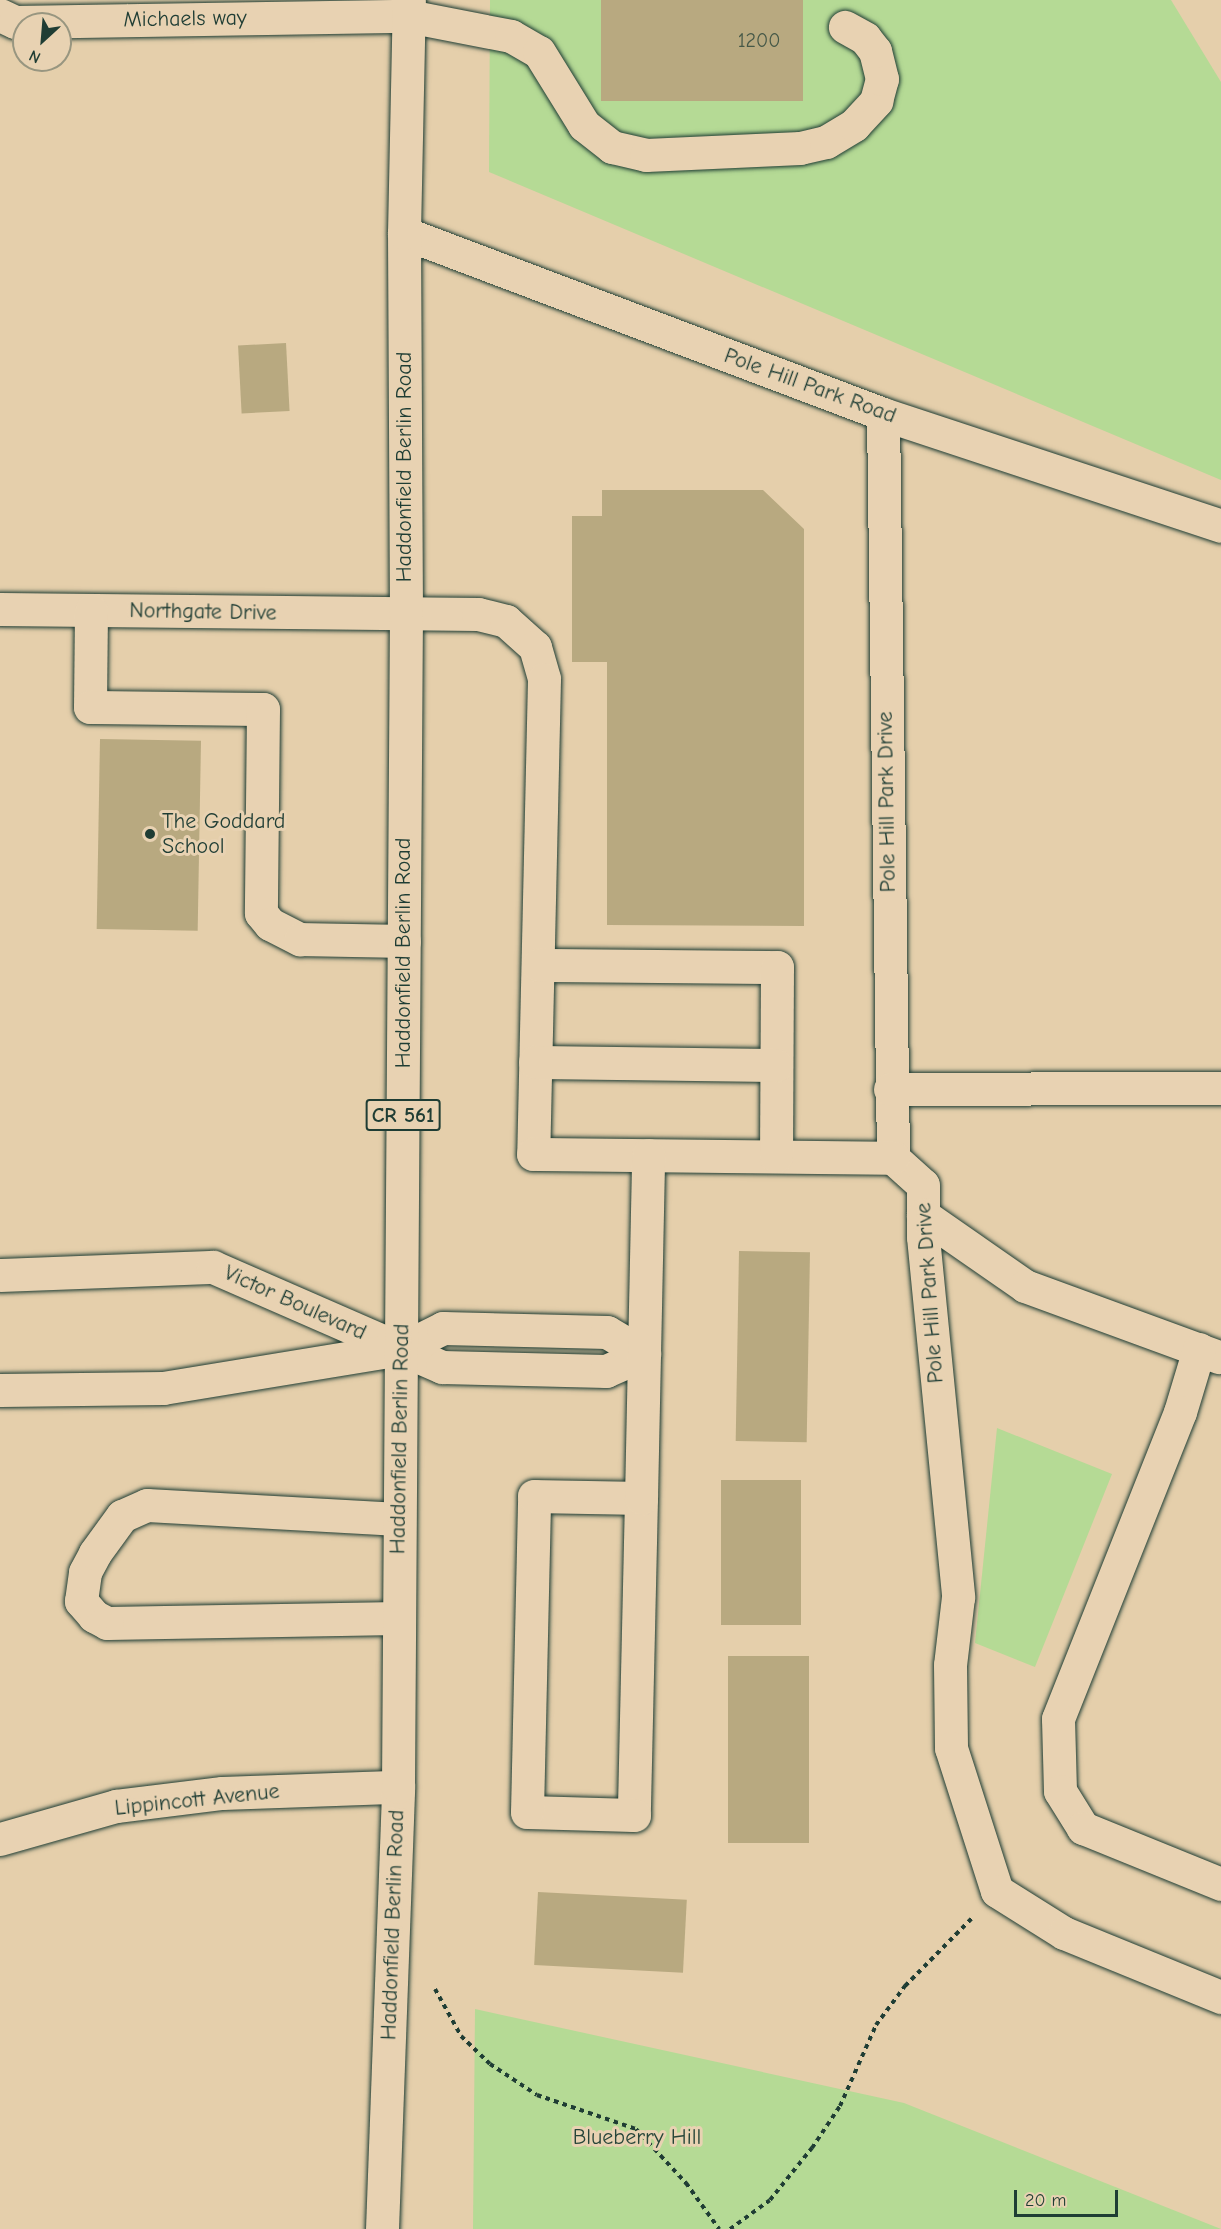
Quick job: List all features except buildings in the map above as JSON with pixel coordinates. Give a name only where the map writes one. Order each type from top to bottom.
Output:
[{"type":"main road","name":"Michaels way","points":[[0,15],[15,22],[408,8],[511,36],[538,52],[584,125],[612,147],[646,155],[800,148],[826,142],[854,125],[876,101],[882,79],[875,51],[865,38],[845,27]]},
{"type":"main road","name":"Haddonfield Berlin Road","points":[[382,2229],[398,1787],[405,941],[404,233],[408,8]]},
{"type":"main road","name":"Pole Hill Park Road","points":[[404,233],[883,414],[1221,526]]},
{"type":"main road","name":"Pole Hill Park Drive","points":[[883,414],[890,1089],[893,1158],[923,1185],[923,1215],[958,1597],[950,1665],[951,1748],[997,1891]]},
{"type":"main road","name":"Northgate Drive","points":[[0,609],[495,617],[520,629],[540,657],[544,679],[533,1154],[648,1155]]},
{"type":"main road","points":[[91,611],[90,707],[263,709],[261,913],[266,921],[282,933],[300,939],[405,941]]},
{"type":"main road","points":[[538,965],[777,968],[776,1156]]},
{"type":"main road","points":[[535,1062],[776,1065]]},
{"type":"main road","points":[[890,1089],[1221,1088]]},
{"type":"main road","points":[[640,1498],[534,1496],[527,1812],[634,1815],[648,1155],[893,1158]]},
{"type":"main road","points":[[923,1215],[1025,1286],[1210,1353],[1180,1412],[1058,1719],[1059,1791],[1083,1828],[1221,1884]]},
{"type":"main road","name":"Victor Boulevard","points":[[0,1275],[213,1267],[401,1348]]},
{"type":"main road","points":[[401,1348],[442,1367],[606,1371],[644,1354]]},
{"type":"main road","name":"Victor Boulevard","points":[[0,1390],[164,1388],[401,1348]]},
{"type":"main road","points":[[398,1618],[107,1623],[94,1616],[81,1601],[85,1572],[95,1552],[122,1516],[147,1505],[399,1519]]},
{"type":"main road","name":"Lippincott Avenue","points":[[0,1839],[116,1806],[222,1793],[398,1787]]},
{"type":"main road","points":[[997,1891],[1064,1933],[1221,1997]]},
{"type":"path","points":[[730,2229],[770,2200],[812,2148],[840,2106],[876,2025],[905,1986],[997,1891]]},
{"type":"path","points":[[435,1989],[461,2036],[490,2064],[537,2095],[636,2129],[686,2183],[719,2229]]},
{"type":"green space","points":[[490,0],[1171,0],[1221,82],[1221,480],[489,172]]},
{"type":"green space","points":[[997,1428],[1112,1474],[1035,1667],[975,1643]]},
{"type":"green space","name":"Blueberry Hill","points":[[475,2009],[904,2103],[1221,2229],[473,2229]]},
{"type":"place","name":"The Goddard School","points":[[150,834]]}]
